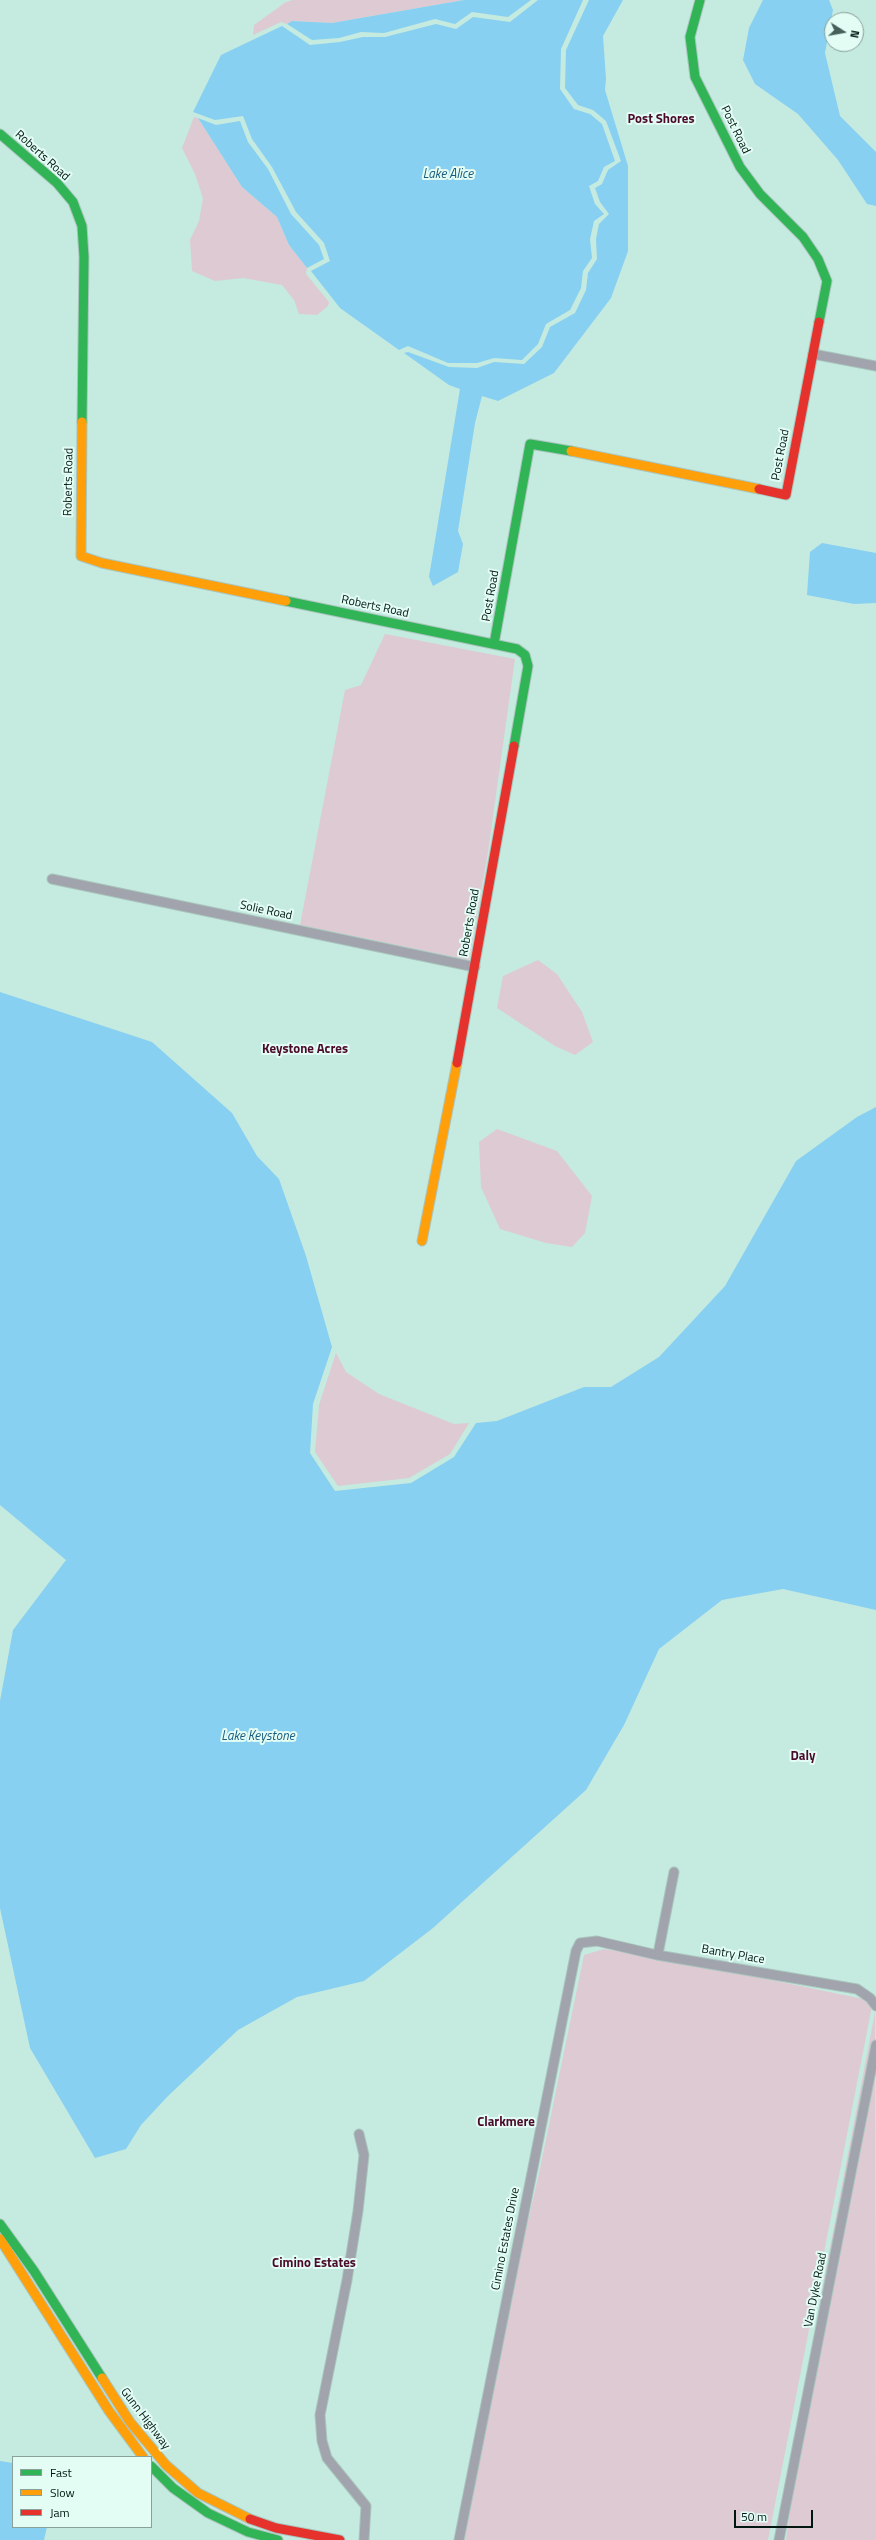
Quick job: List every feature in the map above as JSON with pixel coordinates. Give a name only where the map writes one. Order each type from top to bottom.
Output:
[{"type":"street","name":"Post Road","points":[[494,644],[530,444],[618,459],[786,495],[827,281],[818,259],[803,237],[760,194],[740,167],[695,77],[690,37],[700,0]]},
{"type":"street","name":"Roberts Road","points":[[0,134],[57,183],[73,202],[82,226],[84,257],[81,556],[102,563],[517,649],[525,655],[528,666],[475,967],[422,1241]]},
{"type":"street","points":[[812,354],[876,366]]},
{"type":"street","name":"Solie Road","points":[[52,879],[475,967]]},
{"type":"street","points":[[658,1954],[674,1872]]},
{"type":"street","name":"Bantry Place","points":[[580,1943],[597,1941],[658,1954],[857,1989],[870,1998],[876,2006]]},
{"type":"street","name":"Cimino Estates Drive","points":[[459,2540],[576,1951],[580,1943]]},
{"type":"street","name":"Van Dyke Road","points":[[779,2540],[876,2046]]},
{"type":"street","points":[[360,2134],[364,2155],[358,2211],[346,2287],[320,2415],[322,2441],[327,2458],[366,2506],[364,2540]]},
{"type":"street","name":"Gunn Highway","points":[[0,2224],[34,2271],[127,2417],[155,2453],[198,2492],[252,2521],[291,2532],[340,2540]]},
{"type":"street","name":"Gunn Highway","points":[[0,2239],[105,2405],[142,2456]]},
{"type":"street","name":"Gunn Highway","points":[[152,2467],[173,2488],[208,2513],[247,2536],[278,2540]]},
{"type":"street","points":[[247,2536],[252,2521]]},
{"type":"shaded area","points":[[293,0],[464,0],[332,23],[292,21],[287,24],[281,22],[253,35],[254,25],[286,2]]},
{"type":"shaded area","points":[[194,117],[198,118],[242,187],[277,217],[289,245],[307,268],[306,274],[329,302],[328,306],[317,315],[299,314],[294,300],[282,285],[243,278],[215,281],[192,271],[190,240],[199,221],[203,198],[195,174],[182,148]]},
{"type":"shaded area","points":[[385,634],[515,659],[488,852],[469,960],[300,925],[345,690],[361,685]]},
{"type":"shaded area","points":[[538,960],[557,974],[582,1012],[593,1042],[575,1055],[555,1046],[497,1008],[503,976]]},
{"type":"shaded area","points":[[497,1129],[557,1151],[592,1196],[585,1233],[572,1247],[546,1243],[500,1229],[481,1187],[479,1142]]},
{"type":"shaded area","points":[[336,1353],[346,1372],[379,1394],[454,1424],[469,1423],[450,1454],[409,1478],[338,1486],[315,1452],[319,1405]]},
{"type":"shaded area","points":[[604,1949],[665,1958],[873,2001],[768,2540],[463,2540],[479,2431],[538,2178],[584,1955]]},
{"type":"shaded area","points":[[875,2012],[876,2540],[786,2540],[824,2279]]},
{"type":"water","points":[[464,0],[531,0],[508,17],[472,12],[455,24],[435,19],[384,33],[361,32],[339,38],[312,40],[287,24],[292,21],[332,23]]},
{"type":"water","name":"Lake Alice","points":[[538,0],[583,0],[561,49],[560,89],[574,109],[590,114],[602,124],[615,161],[604,167],[598,181],[589,186],[595,204],[604,214],[594,221],[590,239],[592,258],[583,271],[581,288],[570,310],[546,324],[538,344],[522,360],[494,358],[477,363],[448,363],[408,346],[399,350],[340,308],[311,271],[330,261],[324,243],[296,212],[272,167],[252,139],[243,116],[215,120],[193,112],[221,55],[282,26],[310,45],[340,42],[363,37],[385,37],[436,24],[456,29],[473,17],[510,22]]},
{"type":"water","points":[[589,0],[623,0],[603,36],[606,79],[605,90],[628,166],[628,251],[611,298],[554,373],[498,401],[482,396],[475,423],[458,531],[463,544],[458,572],[433,586],[429,577],[460,389],[449,385],[404,353],[408,352],[449,367],[477,368],[494,362],[524,364],[542,347],[550,327],[575,313],[586,290],[588,273],[597,259],[596,239],[599,224],[609,214],[600,202],[595,188],[602,184],[608,170],[621,161],[606,121],[593,110],[578,105],[565,88],[566,50]]},
{"type":"water","points":[[763,0],[829,0],[833,10],[833,12],[824,12],[824,52],[840,116],[876,152],[876,206],[867,204],[838,160],[798,114],[755,84],[743,60],[749,28]]},
{"type":"water","points":[[198,118],[216,125],[240,121],[248,142],[268,169],[291,214],[319,245],[324,259],[307,268],[289,245],[277,217],[242,187]]},
{"type":"water","points":[[822,543],[876,553],[876,603],[854,604],[807,595],[810,552]]},
{"type":"water","name":"Lake Keystone","points":[[0,992],[152,1042],[232,1113],[257,1156],[279,1179],[306,1256],[332,1347],[313,1404],[310,1453],[335,1491],[411,1483],[454,1457],[476,1423],[497,1421],[584,1387],[611,1387],[659,1357],[725,1286],[796,1161],[857,1117],[876,1107],[876,1610],[783,1589],[722,1600],[659,1649],[624,1725],[586,1790],[433,1928],[364,1981],[297,1997],[238,2030],[168,2096],[141,2125],[126,2149],[95,2158],[30,2048],[0,1908],[0,1701],[13,1630],[66,1560],[0,1505]]},
{"type":"water","points":[[0,2461],[12,2463],[12,2528],[47,2528],[44,2540],[0,2540]]},
{"type":"traffic: fast","points":[[700,0],[690,37],[695,77],[740,167],[760,194],[803,237],[818,259],[827,281],[819,322]]},
{"type":"traffic: fast","points":[[0,134],[57,183],[73,202],[82,226],[84,257],[82,422]]},
{"type":"traffic: fast","points":[[494,644],[530,444],[571,451]]},
{"type":"traffic: fast","points":[[286,601],[517,649],[525,655],[528,666],[514,746]]},
{"type":"traffic: fast","points":[[0,2224],[34,2271],[102,2378]]},
{"type":"traffic: fast","points":[[152,2467],[173,2488],[208,2513],[248,2532],[278,2540]]},
{"type":"traffic: slow","points":[[82,422],[81,556],[102,563],[286,601]]},
{"type":"traffic: slow","points":[[571,451],[759,489]]},
{"type":"traffic: slow","points":[[422,1241],[457,1063]]},
{"type":"traffic: slow","points":[[0,2239],[109,2411],[142,2456]]},
{"type":"traffic: slow","points":[[102,2378],[130,2422],[166,2465],[198,2493],[250,2519]]},
{"type":"traffic: jam","points":[[759,489],[786,495],[819,322]]},
{"type":"traffic: jam","points":[[457,1063],[514,746]]},
{"type":"traffic: jam","points":[[250,2519],[276,2528],[340,2540]]},
{"type":"district","name":"Post Shores","points":[[661,120]]},
{"type":"district","name":"Keystone Acres","points":[[305,1050]]},
{"type":"district","name":"Daly","points":[[803,1757]]},
{"type":"district","name":"Clarkmere","points":[[506,2123]]},
{"type":"district","name":"Cimino Estates","points":[[314,2264]]}]
